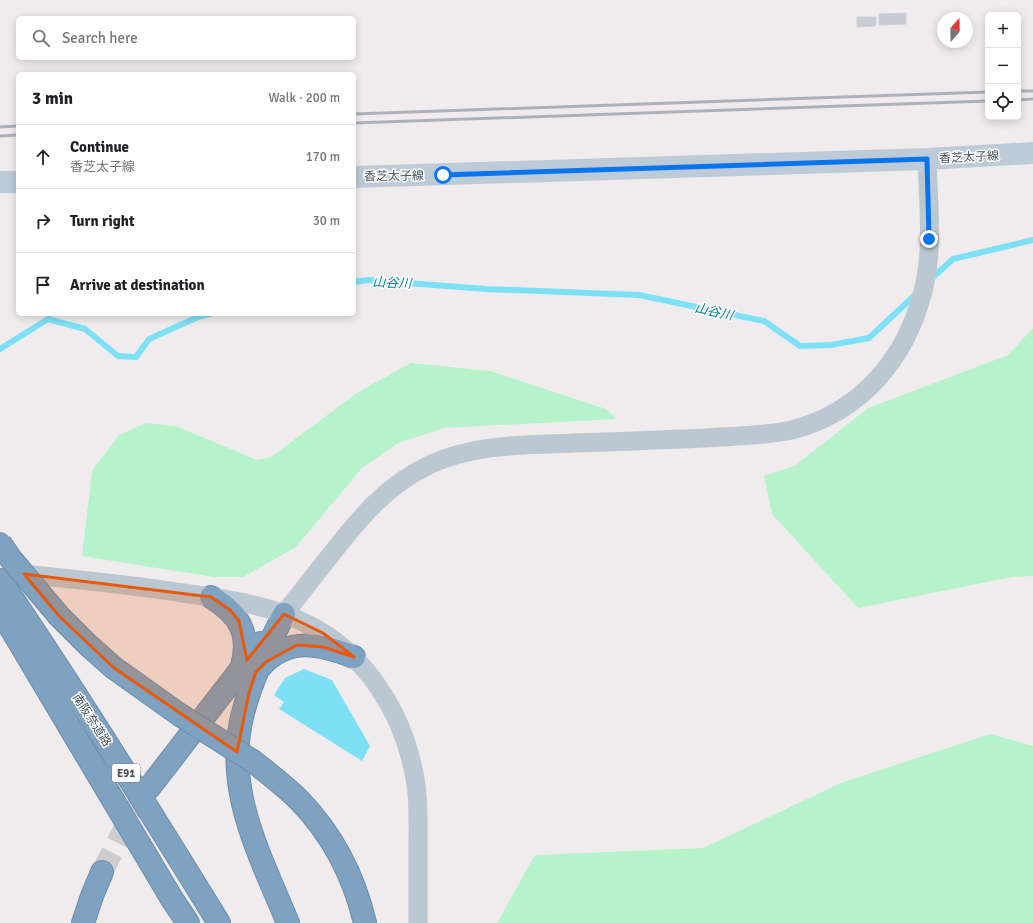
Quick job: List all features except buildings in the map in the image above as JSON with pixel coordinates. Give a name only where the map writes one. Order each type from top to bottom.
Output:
[{"type":"highway","points":[[0,543],[11,559],[59,616],[88,646],[143,690],[254,762],[298,798],[316,818],[330,839],[353,884],[364,923]]},
{"type":"highway","name":"南阪奈道路","points":[[0,580],[23,630],[172,899],[187,923]]},
{"type":"highway","points":[[211,597],[230,610],[239,621],[244,634],[245,655],[249,669],[243,714],[238,736],[236,764],[239,789],[248,824],[288,923]]},
{"type":"highway","name":"南阪奈道路","points":[[0,610],[23,630],[159,825],[219,923]]},
{"type":"highway","points":[[149,788],[249,669],[284,614]]},
{"type":"highway","points":[[249,669],[266,662],[275,654],[286,648],[297,645],[323,646],[354,657]]},
{"type":"highway","points":[[83,923],[102,872]]},
{"type":"main road","name":"香芝太子線","points":[[356,177],[927,159],[1033,153]]},
{"type":"main road","points":[[0,182],[16,182]]},
{"type":"street","points":[[284,614],[364,514],[385,493],[406,477],[431,464],[456,455],[482,449],[512,446],[758,435],[790,430],[814,423],[840,411],[864,393],[881,375],[909,333],[924,290],[929,239],[927,159]]},
{"type":"street","points":[[0,571],[155,588],[238,602],[284,614],[306,623],[323,633],[354,657],[380,688],[391,706],[410,754],[415,778],[418,806],[418,923]]},
{"type":"highlighted area","points":[[24,574],[211,597],[230,610],[239,621],[247,660],[284,614],[323,633],[354,657],[323,647],[297,645],[266,662],[256,672],[249,693],[237,752],[114,668],[59,616]]},
{"type":"green space","points":[[1033,328],[1033,576],[1012,577],[858,608],[772,514],[764,476],[796,465],[868,408],[1008,355]]},
{"type":"green space","points":[[411,363],[490,371],[606,409],[617,419],[444,428],[398,443],[362,468],[296,547],[243,577],[213,577],[82,556],[92,471],[119,435],[146,423],[176,426],[257,460],[271,457],[358,392]]},
{"type":"green space","points":[[990,734],[1033,746],[1033,923],[497,923],[535,855],[703,848],[841,783]]},
{"type":"water","points":[[304,669],[332,680],[370,746],[362,761],[279,709],[284,702],[274,695],[285,678]]},
{"type":"waterway","name":"山谷川","points":[[931,279],[953,259],[1033,240]]},
{"type":"waterway","name":"山谷川","points":[[356,282],[368,280],[486,289],[639,295],[764,321],[800,346],[831,345],[869,338],[916,294]]},
{"type":"waterway","name":"山谷川","points":[[0,349],[48,319],[85,329],[118,356],[136,357],[149,339],[202,316]]},
{"type":"tunnel","points":[[102,872],[131,816],[149,788]]},
{"type":"railway","points":[[1021,91],[1033,91]]},
{"type":"railway","points":[[356,114],[985,92]]},
{"type":"railway","points":[[1021,100],[1033,99]]},
{"type":"railway","points":[[356,123],[985,101]]},
{"type":"railway","points":[[0,127],[16,126]]},
{"type":"railway","points":[[0,136],[16,135]]},
{"type":"route","points":[[443,175],[927,159],[929,239]]}]
